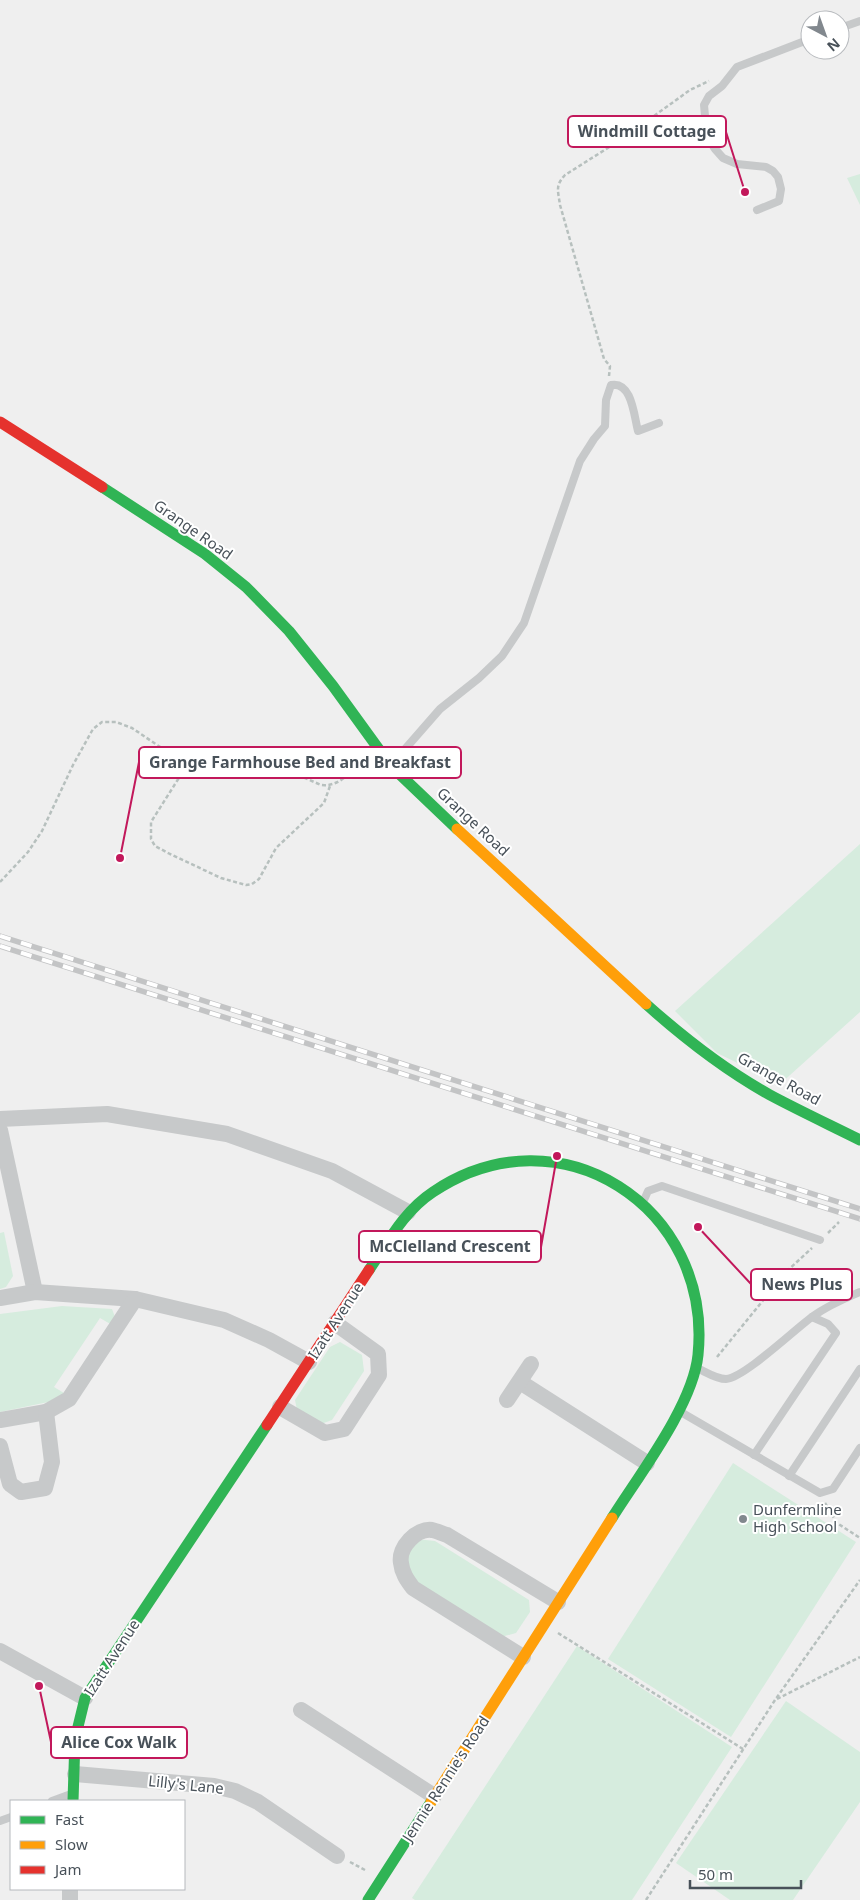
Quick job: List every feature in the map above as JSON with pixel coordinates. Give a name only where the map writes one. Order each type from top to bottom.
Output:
[{"type":"street","name":"Grange Road","points":[[0,422],[205,554],[246,587],[289,631],[333,686],[390,766],[668,1024],[713,1059],[769,1094],[860,1140]]},
{"type":"street","points":[[0,1119],[107,1114],[227,1134],[332,1171],[408,1212]]},
{"type":"street","points":[[0,1130],[34,1292]]},
{"type":"street","name":"Izatt Avenue","points":[[73,1797],[75,1739],[85,1698],[408,1212],[435,1191],[465,1175],[500,1163],[564,1162],[593,1171],[618,1183],[643,1202],[660,1222],[687,1264],[695,1292],[700,1327],[695,1367],[692,1384],[679,1411]]},
{"type":"street","points":[[0,1298],[34,1292],[135,1299],[224,1320],[269,1340],[309,1362]]},
{"type":"street","points":[[0,1420],[46,1412],[69,1400],[135,1299]]},
{"type":"street","points":[[280,1407],[325,1433],[344,1429],[379,1375],[378,1354],[335,1323]]},
{"type":"street","points":[[507,1400],[531,1364]]},
{"type":"street","points":[[520,1382],[647,1463]]},
{"type":"street","name":"Jennie Rennie's Road","points":[[368,1900],[679,1411]]},
{"type":"street","points":[[0,1446],[10,1484],[21,1492],[45,1488],[52,1462],[46,1412]]},
{"type":"street","points":[[523,1657],[412,1588],[404,1576],[400,1560],[405,1546],[416,1533],[431,1530],[447,1535],[558,1602]]},
{"type":"street","points":[[0,1651],[85,1698]]},
{"type":"street","points":[[300,1710],[434,1796]]},
{"type":"street","name":"Lilly's Lane","points":[[75,1774],[214,1786],[235,1791],[258,1802],[337,1856]]},
{"type":"lane","points":[[757,210],[779,200],[781,189],[778,178],[773,171],[766,167],[737,164],[723,158],[707,137],[704,105],[709,96],[722,86],[737,67],[800,44]]},
{"type":"lane","points":[[390,766],[440,709],[479,678],[502,656],[524,623],[580,461],[605,426],[606,400],[611,385],[615,384],[623,387],[628,394],[638,431],[659,423]]},
{"type":"lane","points":[[643,1202],[648,1191],[662,1186],[820,1240]]},
{"type":"lane","points":[[695,1367],[726,1379],[744,1372],[812,1317],[834,1303],[860,1292]]},
{"type":"lane","points":[[754,1455],[836,1333],[828,1324],[812,1317]]},
{"type":"lane","points":[[789,1476],[860,1369]]},
{"type":"lane","points":[[679,1411],[820,1493],[833,1489],[860,1448]]},
{"type":"lane","points":[[57,1800],[73,1797]]},
{"type":"path","points":[[611,385],[608,372],[610,366],[604,359],[560,205],[557,187],[565,174],[622,139],[690,90],[713,79]]},
{"type":"path","points":[[0,882],[28,852],[42,831],[72,765],[93,729],[102,722],[116,722],[132,728],[166,752],[189,762],[228,754],[259,758],[321,785],[330,786],[337,784],[376,747]]},
{"type":"path","points":[[189,762],[151,822],[152,839],[155,846],[221,878],[246,885],[259,879],[276,848],[324,803],[330,786]]},
{"type":"path","points":[[712,1375],[715,1360],[787,1271],[839,1222]]},
{"type":"path","points":[[820,1493],[837,1523],[860,1538]]},
{"type":"path","points":[[646,1900],[775,1700],[860,1580]]},
{"type":"path","points":[[544,1624],[743,1749]]},
{"type":"path","points":[[775,1700],[860,1657]]},
{"type":"path","points":[[337,1856],[355,1864],[381,1880]]},
{"type":"green space","points":[[860,174],[860,205],[847,178]]},
{"type":"green space","points":[[860,844],[860,1012],[779,1085],[768,1066],[752,1070],[717,1053],[675,1011]]},
{"type":"green space","points":[[4,1232],[13,1276],[6,1287],[0,1289],[0,1233]]},
{"type":"green space","points":[[62,1306],[112,1309],[115,1317],[112,1325],[100,1318],[54,1387],[64,1393],[58,1400],[0,1412],[0,1314]]},
{"type":"green space","points":[[340,1342],[362,1355],[364,1371],[332,1420],[321,1424],[297,1410],[295,1400],[330,1347]]},
{"type":"green space","points":[[733,1463],[856,1542],[731,1737],[608,1659]]},
{"type":"green space","points":[[417,1539],[435,1541],[529,1600],[530,1612],[516,1633],[501,1637],[408,1578],[403,1559]]},
{"type":"green space","points":[[577,1646],[732,1747],[632,1900],[415,1900],[412,1898]]},
{"type":"green space","points":[[786,1701],[860,1752],[860,1802],[793,1900],[730,1900],[676,1863]]},
{"type":"railway","points":[[0,936],[860,1209]]},
{"type":"railway","points":[[0,946],[860,1219]]},
{"type":"traffic: fast","points":[[102,487],[205,554],[246,587],[289,631],[333,686],[391,766],[457,829]]},
{"type":"traffic: fast","points":[[646,1004],[690,1041],[737,1075],[770,1095],[860,1140]]},
{"type":"traffic: fast","points":[[369,1270],[413,1208],[433,1192],[481,1169],[530,1161],[576,1167],[618,1186],[654,1216],[681,1255],[696,1302],[698,1355],[694,1375],[676,1417],[650,1461],[612,1518]]},
{"type":"traffic: fast","points":[[73,1800],[75,1739],[85,1698],[267,1425]]},
{"type":"traffic: fast","points":[[368,1900],[431,1802]]},
{"type":"traffic: slow","points":[[457,829],[646,1004]]},
{"type":"traffic: slow","points":[[431,1802],[612,1518]]},
{"type":"traffic: jam","points":[[0,422],[102,487]]},
{"type":"traffic: jam","points":[[267,1425],[369,1270]]},
{"type":"place","name":"Windmill Cottage","points":[[745,192]]},
{"type":"place","name":"Grange Farmhouse Bed and Breakfast","points":[[120,858]]},
{"type":"place","name":"McClelland Crescent","points":[[557,1156]]},
{"type":"place","name":"News Plus","points":[[698,1227]]},
{"type":"place","name":"Dunfermline High School","points":[[743,1519]]},
{"type":"place","name":"Alice Cox Walk","points":[[39,1686]]}]
